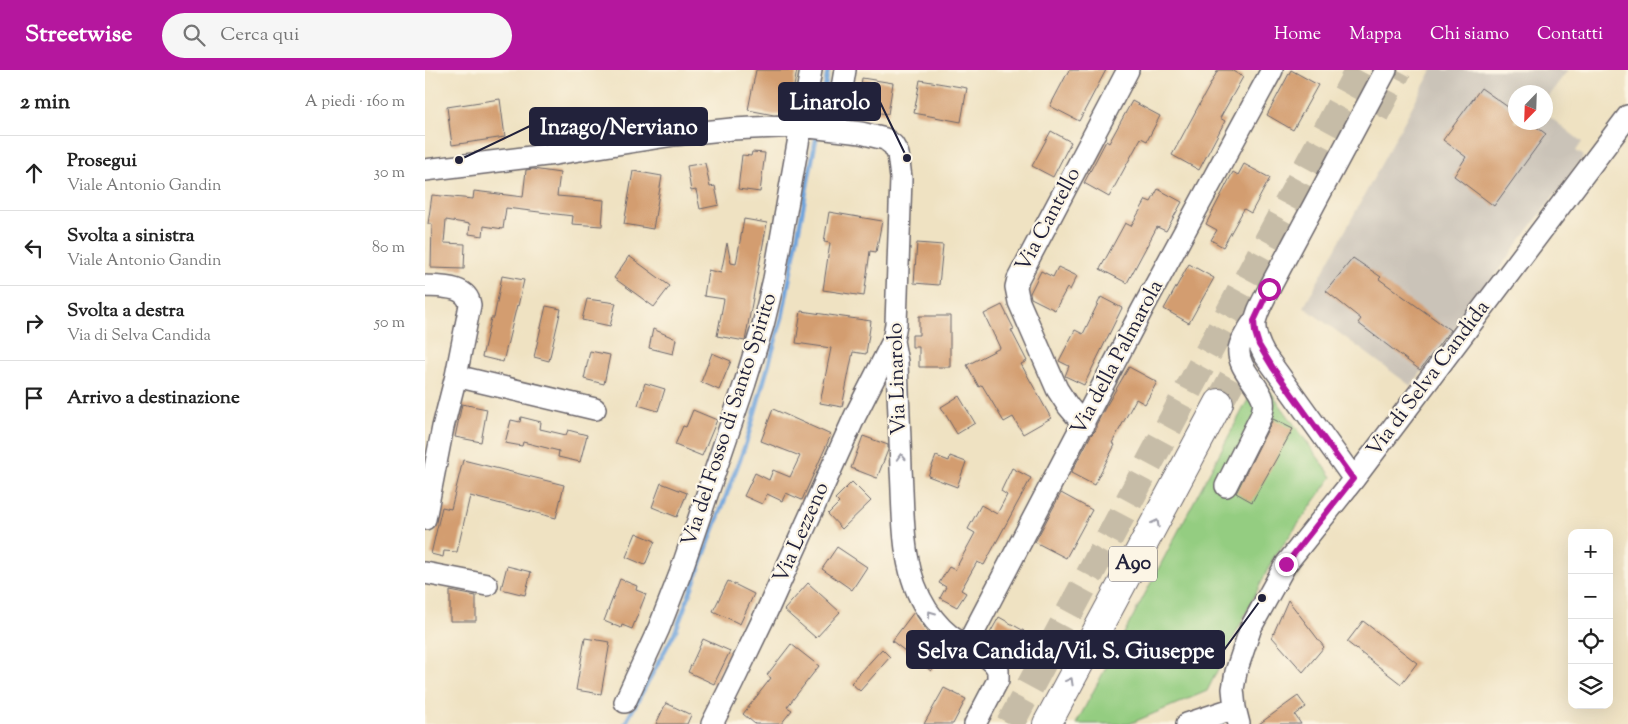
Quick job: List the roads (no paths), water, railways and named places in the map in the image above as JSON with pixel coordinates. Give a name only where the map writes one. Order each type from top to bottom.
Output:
[{"type":"highway","name":"A90","points":[[1047,724],[1219,404]]},
{"type":"street","name":"Via del Fosso di Santo Spirito","points":[[625,702],[672,596],[751,366],[774,279],[811,70]]},
{"type":"street","points":[[835,130],[845,70]]},
{"type":"street","name":"Via Cantello","points":[[1083,425],[1057,389],[1022,309],[1016,287],[1018,279],[1128,70]]},
{"type":"street","name":"Via della Palmarola","points":[[966,647],[1271,70]]},
{"type":"street","points":[[1226,486],[1261,416],[1263,406],[1263,398],[1241,360],[1239,351],[1242,340],[1254,321],[1269,289],[1386,70]]},
{"type":"street","name":"Via di Selva Candida","points":[[1237,716],[1233,689],[1236,672],[1251,626],[1286,564],[1353,479],[1628,116]]},
{"type":"street","name":"Via Linarolo","points":[[425,170],[555,154],[674,135],[741,128],[801,126],[861,133],[882,138],[893,145],[899,160],[901,178],[896,324],[893,341],[897,362],[904,520],[910,570],[927,610],[945,631],[966,647],[990,659],[999,670],[998,680],[975,724]]},
{"type":"street","points":[[425,286],[459,291],[466,295],[470,302],[456,376],[434,425],[425,520]]},
{"type":"street","points":[[1254,321],[1257,339],[1264,354],[1353,479]]},
{"type":"street","name":"Via Lezzeno","points":[[711,724],[767,611],[855,416],[893,341]]},
{"type":"street","points":[[456,376],[595,409]]},
{"type":"street","points":[[425,572],[487,586]]},
{"type":"street","points":[[1187,724],[1237,716]]},
{"type":"waterway","points":[[819,122],[828,70]]},
{"type":"waterway","points":[[625,724],[676,630],[746,443],[782,318],[817,134]]},
{"type":"tunnel","points":[[1010,724],[1359,70]]},
{"type":"tunnel","points":[[1375,114],[1398,70]]},
{"type":"tunnel","points":[[1219,403],[1253,341]]},
{"type":"place","name":"Linarolo","points":[[907,158]]},
{"type":"place","name":"Inzago/Nerviano","points":[[459,160]]},
{"type":"place","name":"Selva Candida/Vil. S. Giuseppe","points":[[1262,598]]}]
